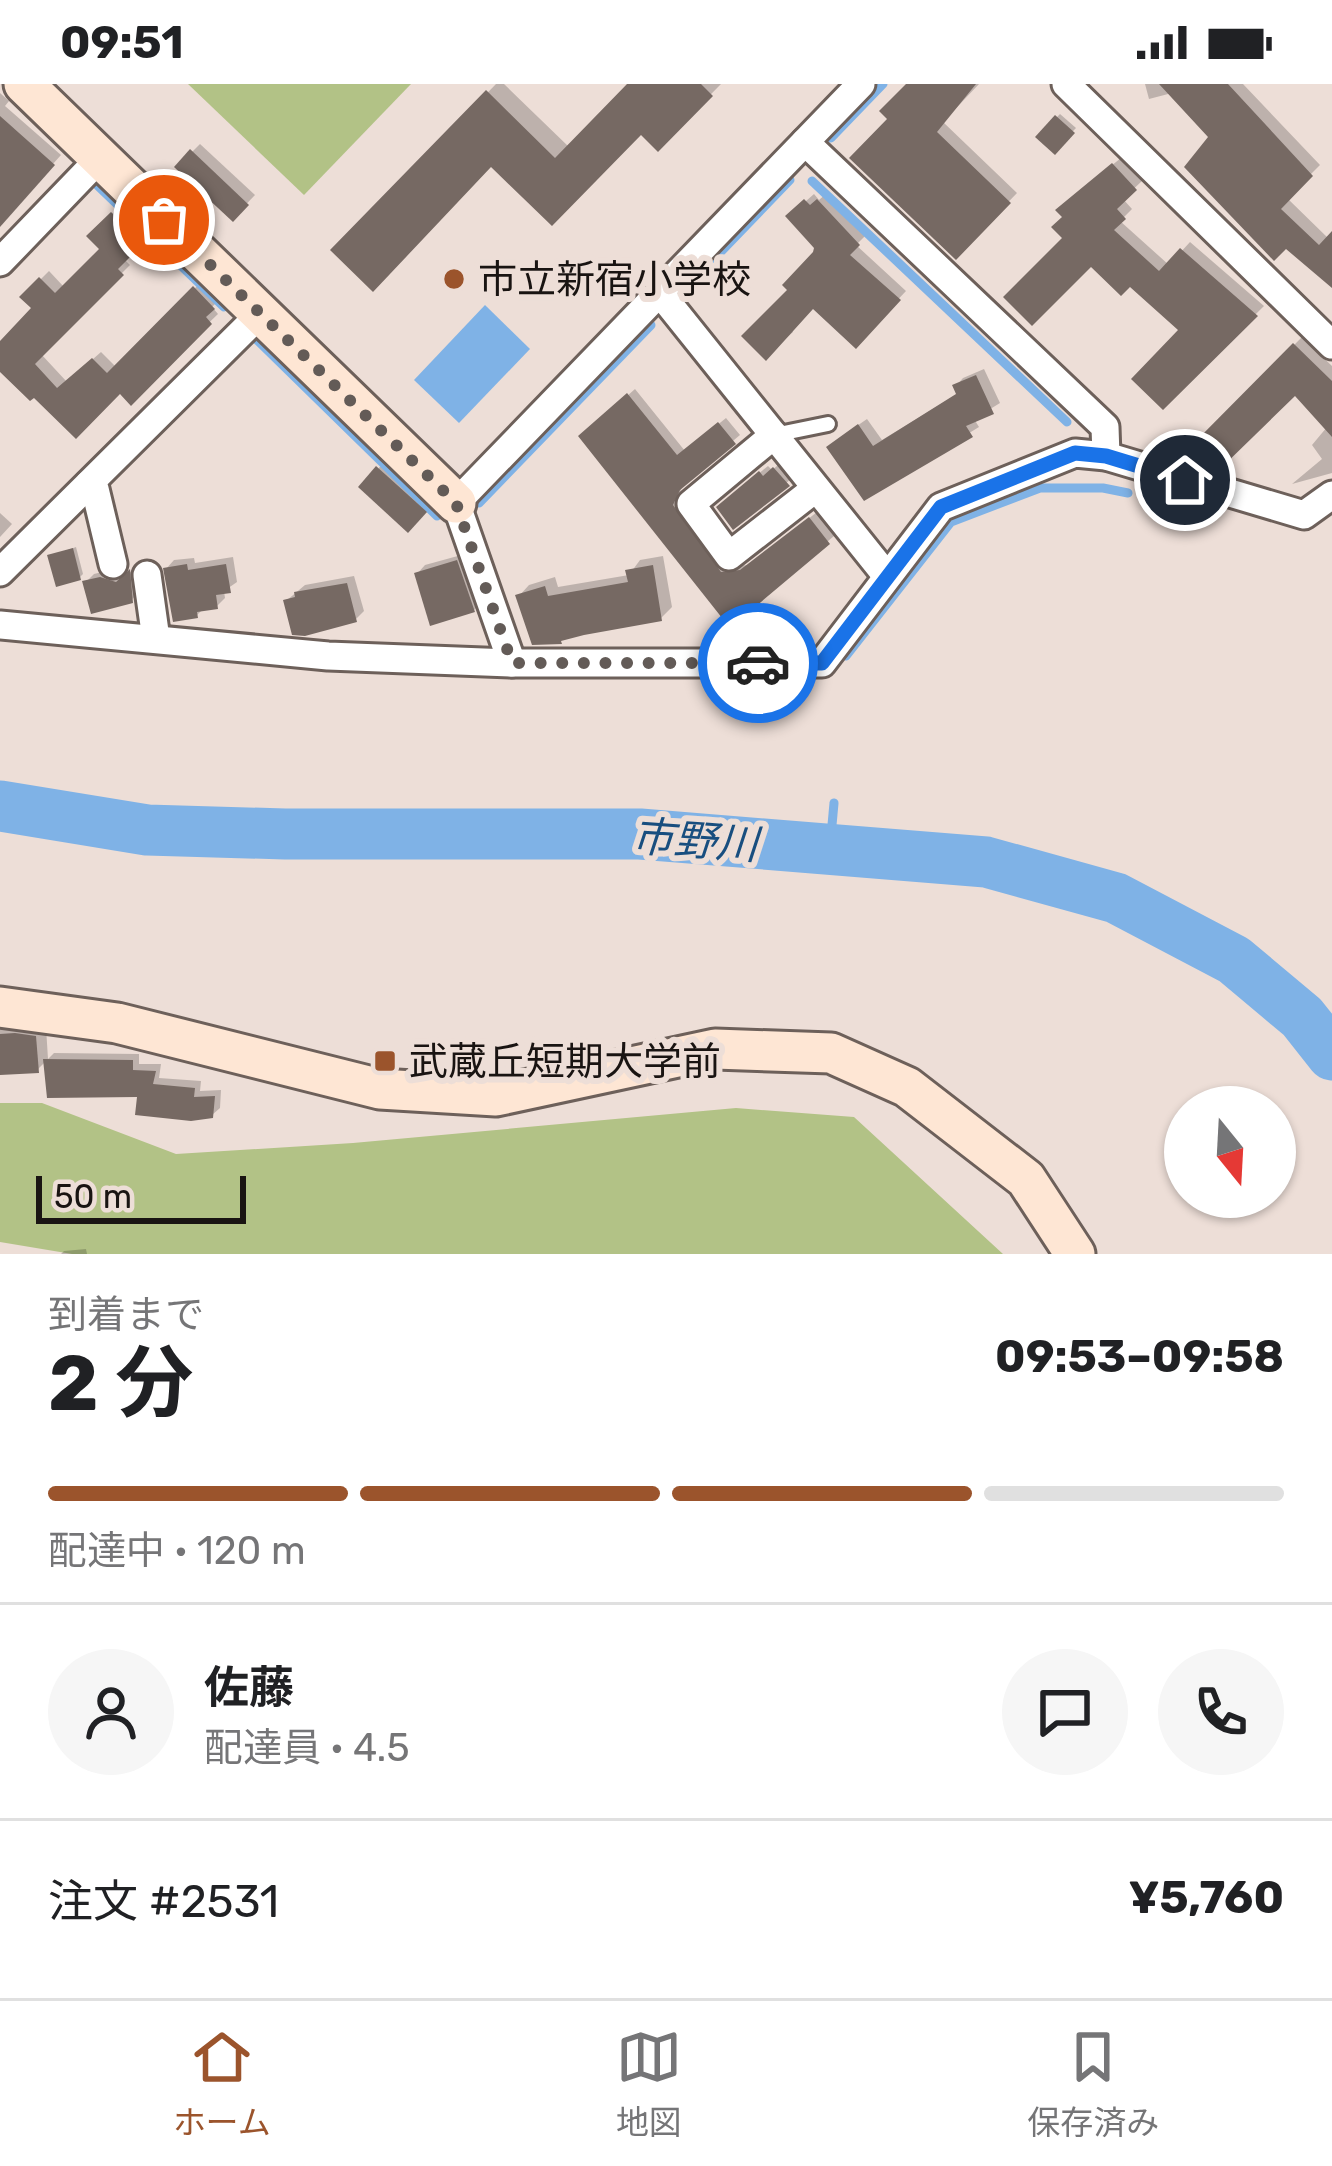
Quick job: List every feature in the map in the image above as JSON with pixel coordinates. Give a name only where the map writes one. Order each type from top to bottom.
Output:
[{"type":"street","points":[[24,84],[456,503],[512,663]]},
{"type":"street","points":[[456,503],[861,84]]},
{"type":"street","points":[[1066,84],[1332,345]]},
{"type":"street","points":[[806,142],[1105,427],[1106,456]]},
{"type":"street","points":[[0,262],[100,158]]},
{"type":"street","points":[[660,293],[886,575]]},
{"type":"street","points":[[0,572],[260,314]]},
{"type":"street","points":[[774,435],[691,504],[729,556],[815,489]]},
{"type":"street","points":[[0,625],[328,656],[512,663],[822,663],[941,507],[1075,453],[1106,456],[1304,515],[1332,495]]},
{"type":"street","points":[[89,484],[95,489],[113,565]]},
{"type":"street","points":[[147,575],[156,640]]},
{"type":"street","points":[[0,1007],[117,1023],[380,1090],[496,1096],[715,1049],[831,1053],[907,1087],[1026,1179],[1076,1254]]},
{"type":"lane","points":[[774,435],[828,424]]},
{"type":"green space","points":[[188,84],[411,84],[304,195]]},
{"type":"green space","points":[[0,1103],[42,1103],[176,1154],[736,1108],[854,1117],[1003,1254],[72,1254],[0,1242]]},
{"type":"water","points":[[485,305],[530,349],[459,423],[414,380]]},
{"type":"building","points":[[627,84],[701,84],[713,96],[658,152],[641,135],[552,226],[491,167],[373,292],[330,250],[486,90],[555,158]]},
{"type":"building","points":[[906,84],[976,84],[937,132],[1011,203],[956,260],[849,158],[887,119],[879,111]]},
{"type":"building","points":[[1159,84],[1228,84],[1313,176],[1281,209],[1319,245],[1332,231],[1332,288],[1286,249],[1274,261],[1184,167],[1208,137]]},
{"type":"building","points":[[1055,115],[1075,133],[1055,155],[1035,137]]},
{"type":"building","points":[[0,116],[55,165],[0,227]]},
{"type":"building","points":[[190,149],[249,205],[233,222],[174,167]]},
{"type":"building","points":[[1112,163],[1137,190],[1117,209],[1126,219],[1114,230],[1159,271],[1180,248],[1258,316],[1163,410],[1131,379],[1178,330],[1130,287],[1121,296],[1091,267],[1032,326],[1003,297],[1062,238],[1051,227],[1062,217],[1055,210]]},
{"type":"building","points":[[804,199],[810,205],[817,199],[860,245],[850,255],[901,300],[856,349],[813,309],[766,361],[741,336],[787,290],[782,285],[813,252],[785,216]]},
{"type":"building","points":[[111,212],[143,244],[118,269],[124,275],[35,364],[57,388],[92,358],[107,373],[193,286],[215,309],[206,317],[212,324],[131,406],[120,394],[76,439],[0,372],[0,341],[31,308],[19,297],[39,277],[55,293],[99,249],[86,236]]},
{"type":"building","points":[[1293,343],[1332,381],[1332,437],[1295,396],[1218,471],[1191,446]]},
{"type":"building","points":[[976,375],[994,414],[966,426],[973,437],[864,501],[826,447],[858,424],[873,446],[956,394],[952,385]]},
{"type":"building","points":[[627,393],[677,455],[718,422],[736,444],[680,490],[673,505],[721,572],[740,570],[809,517],[830,544],[730,628],[578,436]]},
{"type":"building","points":[[376,466],[427,512],[408,533],[358,487]]},
{"type":"building","points":[[773,467],[790,486],[733,530],[716,507],[759,471],[763,476]]},
{"type":"building","points":[[73,548],[81,580],[56,587],[47,555]]},
{"type":"building","points":[[457,560],[475,612],[430,626],[414,573]]},
{"type":"building","points":[[187,564],[188,570],[226,564],[231,593],[216,595],[218,609],[173,622],[163,568]]},
{"type":"building","points":[[653,565],[662,621],[584,635],[562,644],[532,645],[515,595],[545,586],[548,596],[628,582],[625,570]]},
{"type":"building","points":[[130,569],[133,603],[91,614],[82,581],[100,577],[116,582]]},
{"type":"building","points":[[347,583],[357,622],[292,635],[283,600],[295,597],[294,592]]},
{"type":"building","points":[[0,1034],[36,1036],[39,1073],[0,1075]]},
{"type":"building","points":[[43,1059],[133,1060],[133,1070],[156,1071],[153,1084],[195,1088],[194,1097],[215,1096],[213,1118],[191,1121],[135,1115],[137,1097],[47,1098]]},
{"type":"waterway","points":[[831,138],[883,84]]},
{"type":"waterway","points":[[685,289],[790,180]]},
{"type":"waterway","points":[[812,181],[1067,422]]},
{"type":"waterway","points":[[97,185],[224,307]]},
{"type":"waterway","points":[[479,503],[651,325]]},
{"type":"waterway","points":[[256,339],[437,516]]},
{"type":"waterway","points":[[846,656],[951,522],[1040,488],[1128,493]]},
{"type":"waterway","points":[[830,847],[834,803]]},
{"type":"waterway","name":"市野川","points":[[0,806],[147,830],[640,834],[986,862],[1116,898],[1234,960],[1302,1017],[1332,1055]]},
{"type":"way so far","points":[[164,220],[456,503],[512,663],[758,663]]},
{"type":"place","name":"市立新宿小学校","points":[[454,279]]},
{"type":"place","name":"武蔵丘短期大学前","points":[[385,1061]]},
{"type":"route","points":[[758,663],[822,663],[941,507],[1075,453],[1106,456],[1185,480]]}]
